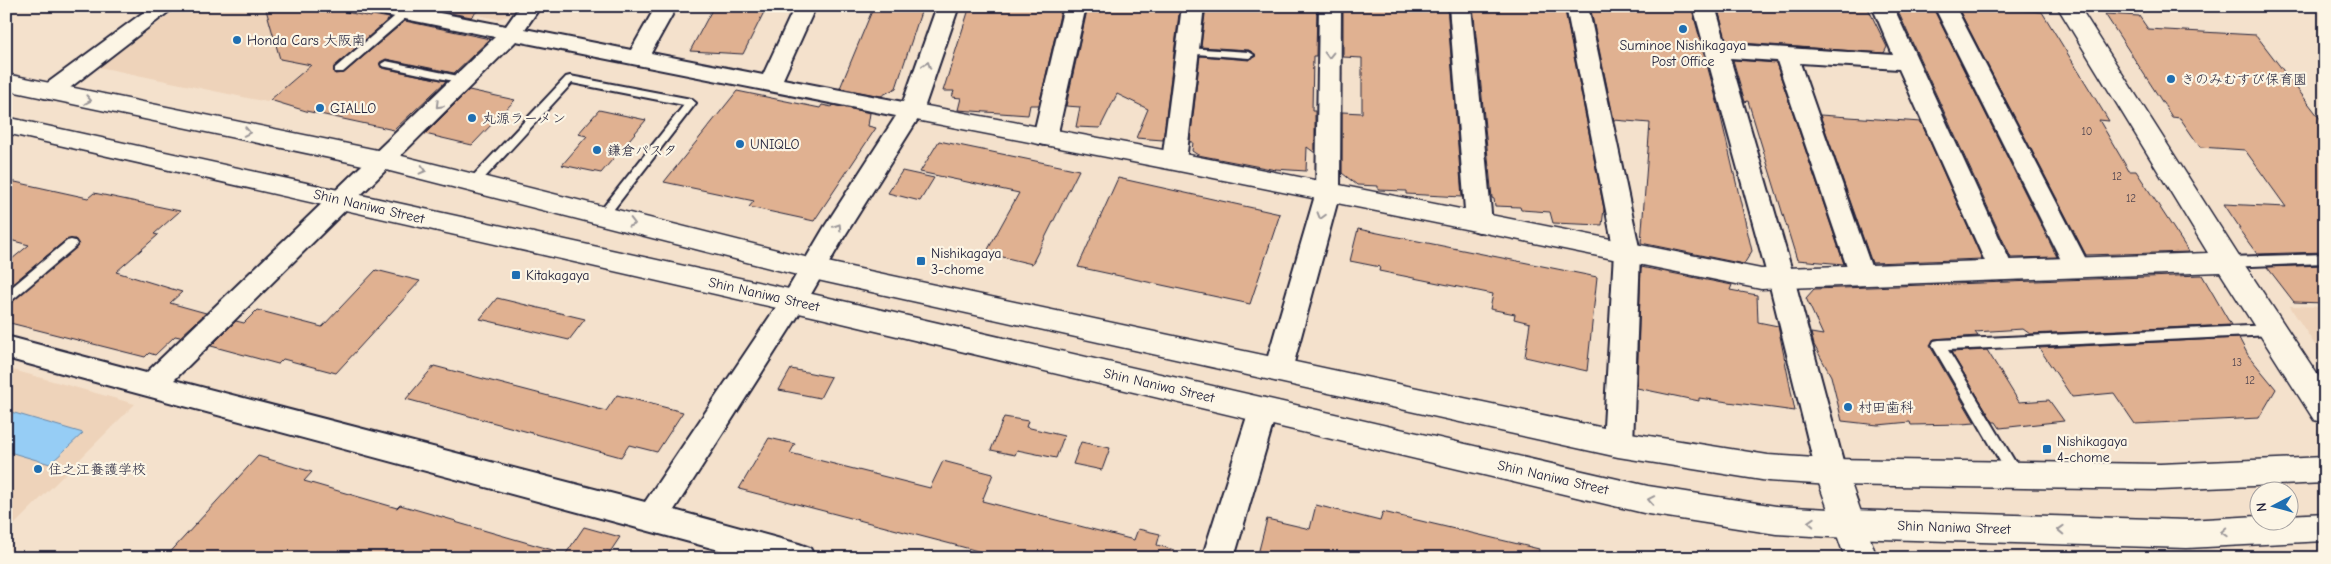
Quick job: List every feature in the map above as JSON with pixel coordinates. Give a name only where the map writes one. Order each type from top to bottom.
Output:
[{"type":"main road","points":[[2068,6],[2228,262],[2325,411]]},
{"type":"main road","points":[[6,82],[382,160],[813,269],[1618,444],[1768,468],[1831,472],[2160,477],[2325,470]]},
{"type":"main road","points":[[911,111],[1174,161],[1761,279],[2228,262]]},
{"type":"main road","name":"Shin Naniwa Street","points":[[6,125],[794,301],[1648,500],[1776,520],[1848,524],[2188,534],[2325,527]]},
{"type":"main road","points":[[1831,472],[1861,558]]},
{"type":"street","points":[[50,92],[166,6]]},
{"type":"street","points":[[370,6],[911,111]]},
{"type":"street","points":[[150,386],[511,34],[530,6]]},
{"type":"street","points":[[637,58],[668,6]]},
{"type":"street","points":[[770,83],[806,6]]},
{"type":"street","points":[[652,517],[794,301],[911,111],[948,6]]},
{"type":"street","points":[[1045,137],[1075,6]]},
{"type":"street","points":[[1174,161],[1193,6]]},
{"type":"street","points":[[1278,370],[1328,192],[1330,6]]},
{"type":"street","points":[[1460,6],[1479,223]]},
{"type":"street","points":[[1578,6],[1627,252],[1618,444]]},
{"type":"street","points":[[1704,6],[1781,278],[1831,472]]},
{"type":"street","points":[[1882,6],[2001,270]]},
{"type":"street","points":[[1944,6],[2077,267]]},
{"type":"street","points":[[1717,50],[1907,63]]},
{"type":"street","points":[[1786,55],[1861,275]]},
{"type":"street","points":[[6,346],[150,386],[652,517],[799,558]]},
{"type":"street","points":[[1218,558],[1263,410]]},
{"type":"lane","points":[[339,70],[405,13]]},
{"type":"lane","points":[[1187,51],[1248,55]]},
{"type":"lane","points":[[386,64],[464,80]]},
{"type":"lane","points":[[473,183],[570,79],[691,103],[603,215]]},
{"type":"lane","points":[[6,299],[71,244]]},
{"type":"lane","points":[[2228,262],[2325,258]]},
{"type":"lane","points":[[2016,476],[1938,345],[2272,330]]},
{"type":"shaded area","name":"Honda Cars 大阪南","points":[[181,6],[334,6],[371,14],[267,102],[99,67]]},
{"type":"shaded area","points":[[434,6],[517,6],[511,15],[498,19]]},
{"type":"shaded area","points":[[2290,306],[2325,307],[2325,360],[2294,313]]},
{"type":"shaded area","name":"住之江養護学校","points":[[6,368],[135,404],[6,533]]},
{"type":"water","points":[[11,412],[83,433],[50,464],[6,451],[6,416]]},
{"type":"building","points":[[265,6],[316,6],[371,17],[372,15],[390,18],[334,67],[335,74],[344,73],[405,21],[490,39],[454,73],[386,59],[380,62],[382,68],[446,81],[394,130],[306,111],[270,100],[311,65],[280,59]]},
{"type":"building","points":[[415,6],[483,6],[471,17]]},
{"type":"building","points":[[714,6],[767,6],[743,54],[690,51]]},
{"type":"building","points":[[874,6],[923,6],[896,88],[881,96],[840,88]]},
{"type":"building","points":[[970,6],[1062,6],[1039,105],[1030,105],[1028,115],[958,110],[961,98],[952,97],[954,91],[943,91]]},
{"type":"building","points":[[1088,6],[1180,6],[1163,140],[1136,138],[1148,109],[1117,94],[1100,128],[1076,127],[1080,107],[1066,106]]},
{"type":"building","points":[[1206,6],[1317,6],[1316,56],[1313,56],[1312,111],[1315,111],[1315,153],[1307,147],[1306,171],[1276,170],[1198,155],[1192,151],[1193,142],[1190,142],[1200,56],[1249,60],[1256,56],[1249,50],[1201,47]]},
{"type":"building","points":[[1343,6],[1447,6],[1462,197],[1406,194],[1406,191],[1378,190],[1378,186],[1357,185],[1342,173],[1342,112],[1362,113],[1362,58],[1343,57]]},
{"type":"building","points":[[1473,6],[1564,6],[1604,209],[1602,225],[1553,223],[1550,212],[1521,210],[1520,207],[1495,206],[1494,199],[1492,198]]},
{"type":"building","points":[[1590,6],[1691,6],[1719,109],[1752,251],[1744,264],[1641,243],[1650,123],[1614,120]]},
{"type":"building","points":[[1717,6],[1867,6],[1887,47],[1884,53],[1727,42]]},
{"type":"building","points":[[1932,6],[2057,257],[2011,258],[1896,7]]},
{"type":"building","points":[[1957,6],[2042,12],[2109,121],[2099,120],[2129,171],[2136,171],[2189,252],[2086,255]]},
{"type":"building","points":[[2105,14],[2139,16],[2148,29],[2256,35],[2325,125],[2325,252],[2257,254],[2238,228],[2240,228],[2224,204],[2286,207],[2245,150],[2200,147],[2180,118],[2172,117]]},
{"type":"building","points":[[1733,60],[1776,63],[1844,264],[1797,260],[1748,101],[1745,102]]},
{"type":"building","name":"丸源ラーメン","points":[[469,90],[515,100],[472,145],[425,134]]},
{"type":"building","points":[[737,91],[820,108],[822,105],[832,107],[833,105],[870,113],[868,126],[876,128],[814,221],[749,207],[754,201],[664,182]]},
{"type":"building","name":"鎌倉パスタ","points":[[599,110],[646,120],[601,173],[562,165],[587,136],[578,134]]},
{"type":"building","points":[[1820,115],[1921,122],[1982,259],[1872,263]]},
{"type":"building","points":[[939,141],[1079,170],[1032,264],[986,253],[1019,193],[920,172]]},
{"type":"building","points":[[902,171],[934,178],[920,201],[888,193]]},
{"type":"building","points":[[1118,178],[1280,214],[1250,304],[1078,267]]},
{"type":"building","points":[[6,180],[88,198],[94,193],[180,211],[154,234],[158,235],[116,272],[182,292],[170,303],[206,313],[180,337],[175,336],[155,355],[149,353],[145,357],[6,322],[6,306],[79,245],[75,239],[66,240],[6,289],[6,264],[29,245],[6,239]]},
{"type":"building","points":[[1358,229],[1597,277],[1587,371],[1525,357],[1530,323],[1514,319],[1515,314],[1490,309],[1493,294],[1379,271],[1380,267],[1350,261]]},
{"type":"building","points":[[2325,265],[2325,303],[2294,302],[2267,267]]},
{"type":"building","points":[[1641,267],[1732,285],[1730,290],[1757,295],[1758,322],[1778,326],[1795,411],[1699,398],[1699,401],[1637,388]]},
{"type":"building","points":[[376,270],[420,281],[336,373],[283,359],[278,364],[211,346],[236,321],[244,323],[257,310],[322,327]]},
{"type":"building","points":[[2202,275],[2231,325],[2030,334],[2023,329],[1975,332],[1978,336],[1934,339],[1930,346],[1975,423],[1961,424],[1911,425],[1910,422],[1878,425],[1842,421],[1831,376],[1814,345],[1811,333],[1823,335],[1806,298],[1814,289]]},
{"type":"building","points":[[497,298],[585,319],[569,340],[480,319]]},
{"type":"building","points":[[2239,338],[2248,355],[2276,389],[2259,418],[2135,424],[2114,393],[2072,397],[2039,348]]},
{"type":"building","points":[[1987,350],[2019,402],[2049,400],[2064,421],[2000,428],[1996,422],[1993,422],[1951,352]]},
{"type":"building","points":[[434,366],[606,411],[617,395],[683,412],[657,452],[629,445],[621,457],[406,399]]},
{"type":"building","points":[[791,369],[831,377],[820,398],[779,390]]},
{"type":"building","points":[[1004,417],[1028,421],[1026,427],[1064,436],[1056,458],[1017,450],[1015,455],[991,450]]},
{"type":"building","points":[[769,438],[795,444],[790,453],[930,488],[943,461],[993,474],[982,501],[1134,540],[1138,529],[1160,534],[1157,545],[1174,550],[1173,558],[1005,558],[739,489]]},
{"type":"building","points":[[1081,442],[1110,448],[1102,470],[1073,464]]},
{"type":"building","points":[[258,456],[312,472],[304,481],[397,508],[400,505],[556,551],[555,558],[165,558]]},
{"type":"building","points":[[1316,505],[1380,521],[1383,512],[1539,549],[1538,558],[1257,558],[1267,519],[1310,529]]},
{"type":"building","points":[[584,527],[620,537],[606,558],[563,558]]},
{"type":"place","name":"Suminoe Nishikagaya Post Office","points":[[1683,29]]},
{"type":"place","name":"Honda Cars 大阪南","points":[[237,40]]},
{"type":"place","name":"きのみむすび保育園","points":[[2171,79]]},
{"type":"place","name":"GIALLO","points":[[320,108]]},
{"type":"place","name":"丸源ラーメン","points":[[472,118]]},
{"type":"place","name":"UNIQLO","points":[[740,144]]},
{"type":"place","name":"鎌倉パスタ","points":[[597,150]]},
{"type":"place","name":"Nishikagaya 3-chome","points":[[921,261]]},
{"type":"place","name":"Kitakagaya","points":[[516,275]]},
{"type":"place","name":"村田歯科","points":[[1848,407]]},
{"type":"place","name":"Nishikagaya 4-chome","points":[[2047,449]]},
{"type":"place","name":"住之江養護学校","points":[[38,469]]}]
